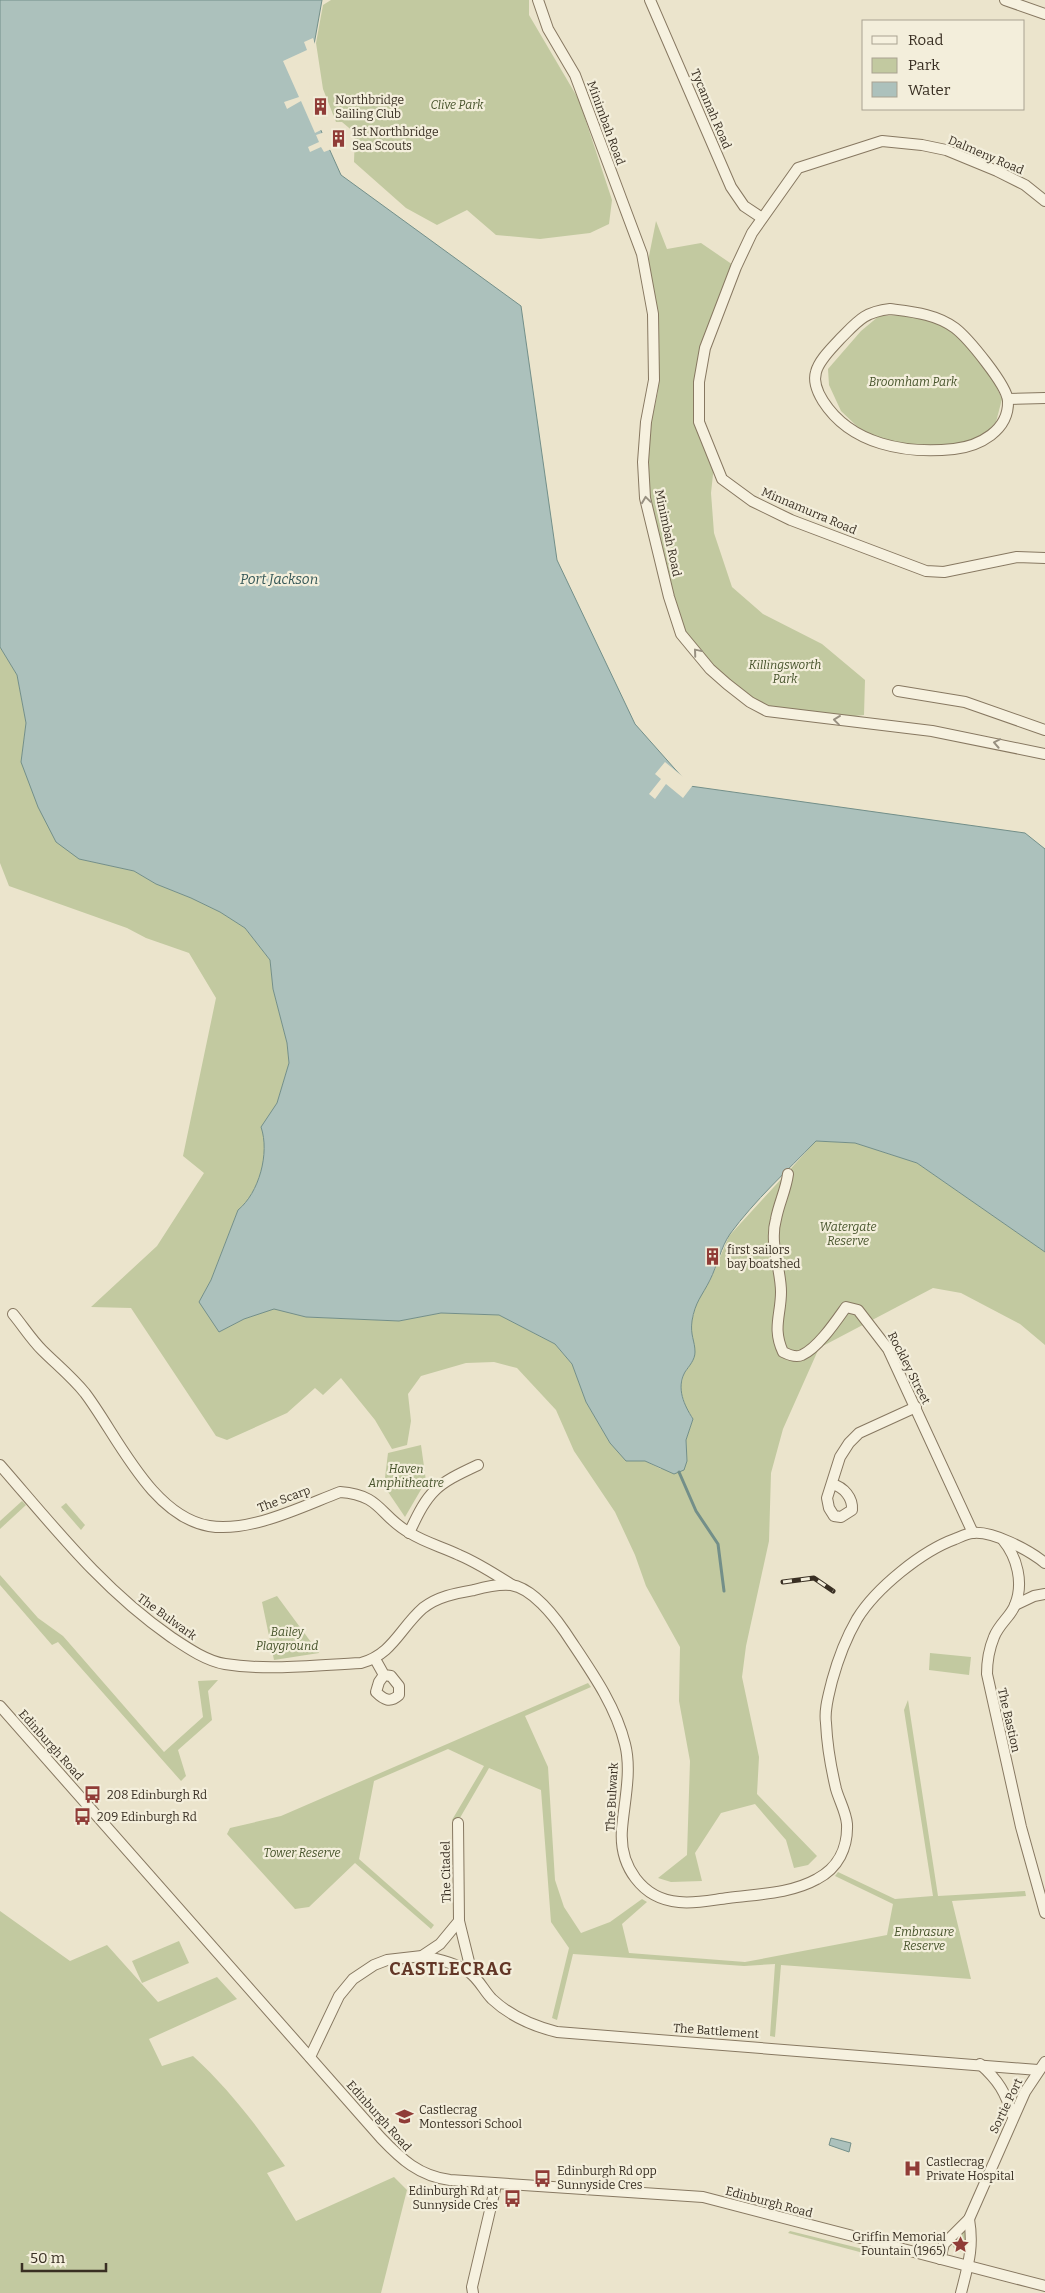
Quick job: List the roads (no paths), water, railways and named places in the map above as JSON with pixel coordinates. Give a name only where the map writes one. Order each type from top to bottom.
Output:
[{"type":"street","name":"Minimbah Road","points":[[538,0],[548,30],[575,75],[634,230],[646,271],[653,314],[654,380],[646,422],[645,498],[667,587],[681,634],[722,679],[750,702],[767,711],[932,731],[1045,754]]},
{"type":"street","name":"Tycannah Road","points":[[650,0],[734,192],[744,206],[762,218]]},
{"type":"street","points":[[1005,0],[1045,14]]},
{"type":"street","name":"Dalmeny Road","points":[[762,218],[798,168],[882,141],[922,145],[946,150],[1025,185],[1045,201]]},
{"type":"street","name":"Minnamurra Road","points":[[762,218],[752,233],[705,348],[699,382],[699,422],[722,479],[752,501],[791,520],[926,571],[944,572],[1017,557],[1045,558]]},
{"type":"street","points":[[890,309],[912,311],[940,320],[962,334],[987,364],[1008,399],[1007,410],[999,428],[980,443],[962,448],[934,451],[912,450],[872,440],[844,425],[829,410],[821,398],[814,378],[816,370],[823,359],[864,316],[890,309]]},
{"type":"street","points":[[1008,399],[1045,398]]},
{"type":"street","points":[[898,692],[965,702],[1045,730]]},
{"type":"street","name":"Rockley Street","points":[[788,1174],[787,1186],[775,1220],[774,1256],[781,1291],[776,1333],[783,1352],[792,1356],[801,1356],[825,1335],[846,1307],[858,1310],[888,1348],[973,1532]]},
{"type":"street","name":"The Scarp","points":[[13,1314],[40,1348],[84,1392],[155,1493],[177,1514],[209,1526],[234,1526],[260,1522],[340,1492],[354,1493],[367,1497],[381,1507],[397,1525],[409,1533],[482,1566],[512,1585]]},
{"type":"street","points":[[832,1484],[840,1457],[859,1433],[916,1407]]},
{"type":"street","name":"The Bulwark","points":[[0,1465],[104,1583],[145,1619],[189,1650],[223,1664],[271,1667],[361,1663],[375,1660]]},
{"type":"street","points":[[409,1533],[423,1502],[442,1483],[478,1465]]},
{"type":"street","points":[[973,1532],[1002,1539],[1030,1551],[1045,1563]]},
{"type":"street","name":"The Bulwark","points":[[512,1585],[535,1597],[555,1618],[593,1673],[615,1714],[626,1747],[626,1783],[621,1832],[623,1854],[630,1871],[641,1885],[657,1897],[680,1902],[714,1899],[794,1889],[818,1879],[836,1866],[845,1846],[847,1822],[836,1788],[825,1719],[828,1695],[840,1653],[859,1616],[885,1586],[931,1551],[951,1540],[973,1532]]},
{"type":"street","name":"The Bastion","points":[[1002,1539],[1014,1556],[1019,1582],[1015,1605],[994,1636],[988,1657],[986,1674],[1021,1827],[1045,1914]]},
{"type":"street","points":[[384,1675],[375,1660],[385,1652],[424,1607],[438,1598],[481,1588],[512,1585]]},
{"type":"street","points":[[1015,1605],[1034,1596],[1045,1594]]},
{"type":"street","name":"Edinburgh Road","points":[[0,1706],[393,2151],[411,2167],[436,2178],[496,2184],[703,2197],[1045,2286]]},
{"type":"street","name":"The Citadel","points":[[458,1823],[459,1921],[462,1934]]},
{"type":"street","points":[[310,2057],[339,1996],[353,1979],[388,1960],[406,1956],[422,1956],[440,1944],[459,1921]]},
{"type":"street","name":"The Battlement","points":[[462,1934],[472,1974],[492,1999],[514,2016],[536,2027],[557,2032],[980,2064],[1042,2066]]},
{"type":"street","name":"The Battlement","points":[[422,1956],[443,1960],[472,1974]]},
{"type":"street","points":[[980,2064],[996,2079],[1005,2092],[1013,2116]]},
{"type":"street","name":"Sortie Port","points":[[940,2259],[947,2240],[969,2219],[1013,2116],[1042,2066]]},
{"type":"street","points":[[473,2293],[472,2287],[496,2184]]},
{"type":"street","name":"Sortie Port","points":[[961,2293],[968,2267],[972,2238],[969,2219]]},
{"type":"water","name":"Port Jackson","points":[[0,0],[322,0],[305,95],[341,175],[521,306],[557,560],[635,724],[690,786],[1025,833],[1045,849],[1045,1252],[917,1163],[855,1143],[816,1141],[761,1198],[730,1234],[710,1280],[697,1304],[693,1314],[692,1326],[695,1355],[682,1378],[681,1384],[684,1402],[693,1419],[686,1440],[687,1461],[684,1470],[674,1474],[645,1461],[626,1461],[610,1443],[586,1402],[572,1364],[555,1344],[499,1315],[441,1313],[399,1321],[306,1317],[274,1309],[244,1319],[219,1332],[199,1302],[211,1280],[238,1210],[252,1194],[261,1172],[264,1149],[261,1127],[277,1103],[289,1063],[287,1043],[273,989],[270,960],[245,928],[220,912],[156,884],[134,871],[79,859],[56,842],[38,807],[21,762],[26,723],[17,675],[0,647]]},
{"type":"water","points":[[831,2138],[851,2143],[849,2152],[829,2145]]},
{"type":"waterway","points":[[679,1472],[696,1511],[718,1544],[724,1591]]},
{"type":"railway","points":[[783,1582],[814,1578],[833,1591]]},
{"type":"place","name":"Northbridge Sailing Club","points":[[321,107]]},
{"type":"place","name":"1st Northbridge Sea Scouts","points":[[338,139]]},
{"type":"place","name":"first sailors bay boatshed","points":[[713,1257]]},
{"type":"place","name":"208 Edinburgh Rd","points":[[93,1795]]},
{"type":"place","name":"209 Edinburgh Rd","points":[[83,1817]]},
{"type":"place","name":"Castlecrag Montessori School","points":[[405,2117]]},
{"type":"place","name":"Castlecrag Private Hospital","points":[[912,2169]]},
{"type":"place","name":"Edinburgh Rd opp Sunnyside Cres","points":[[543,2178]]},
{"type":"place","name":"Edinburgh Rd at Sunnyside Cres","points":[[512,2198]]},
{"type":"place","name":"Griffin Memorial Fountain (1965)","points":[[960,2244]]},
{"type":"district","name":"CASTLECRAG","points":[[451,1969]]},
{"type":"park label","name":"Clive Park","points":[[457,105]]},
{"type":"park label","name":"Broomham Park","points":[[913,382]]},
{"type":"park label","name":"Killingsworth Park","points":[[785,672]]},
{"type":"park label","name":"Watergate Reserve","points":[[848,1234]]},
{"type":"park label","name":"Haven Amphitheatre","points":[[406,1476]]},
{"type":"park label","name":"Bailey Playground","points":[[287,1639]]},
{"type":"park label","name":"Tower Reserve","points":[[302,1853]]},
{"type":"park label","name":"Embrasure Reserve","points":[[924,1939]]}]
